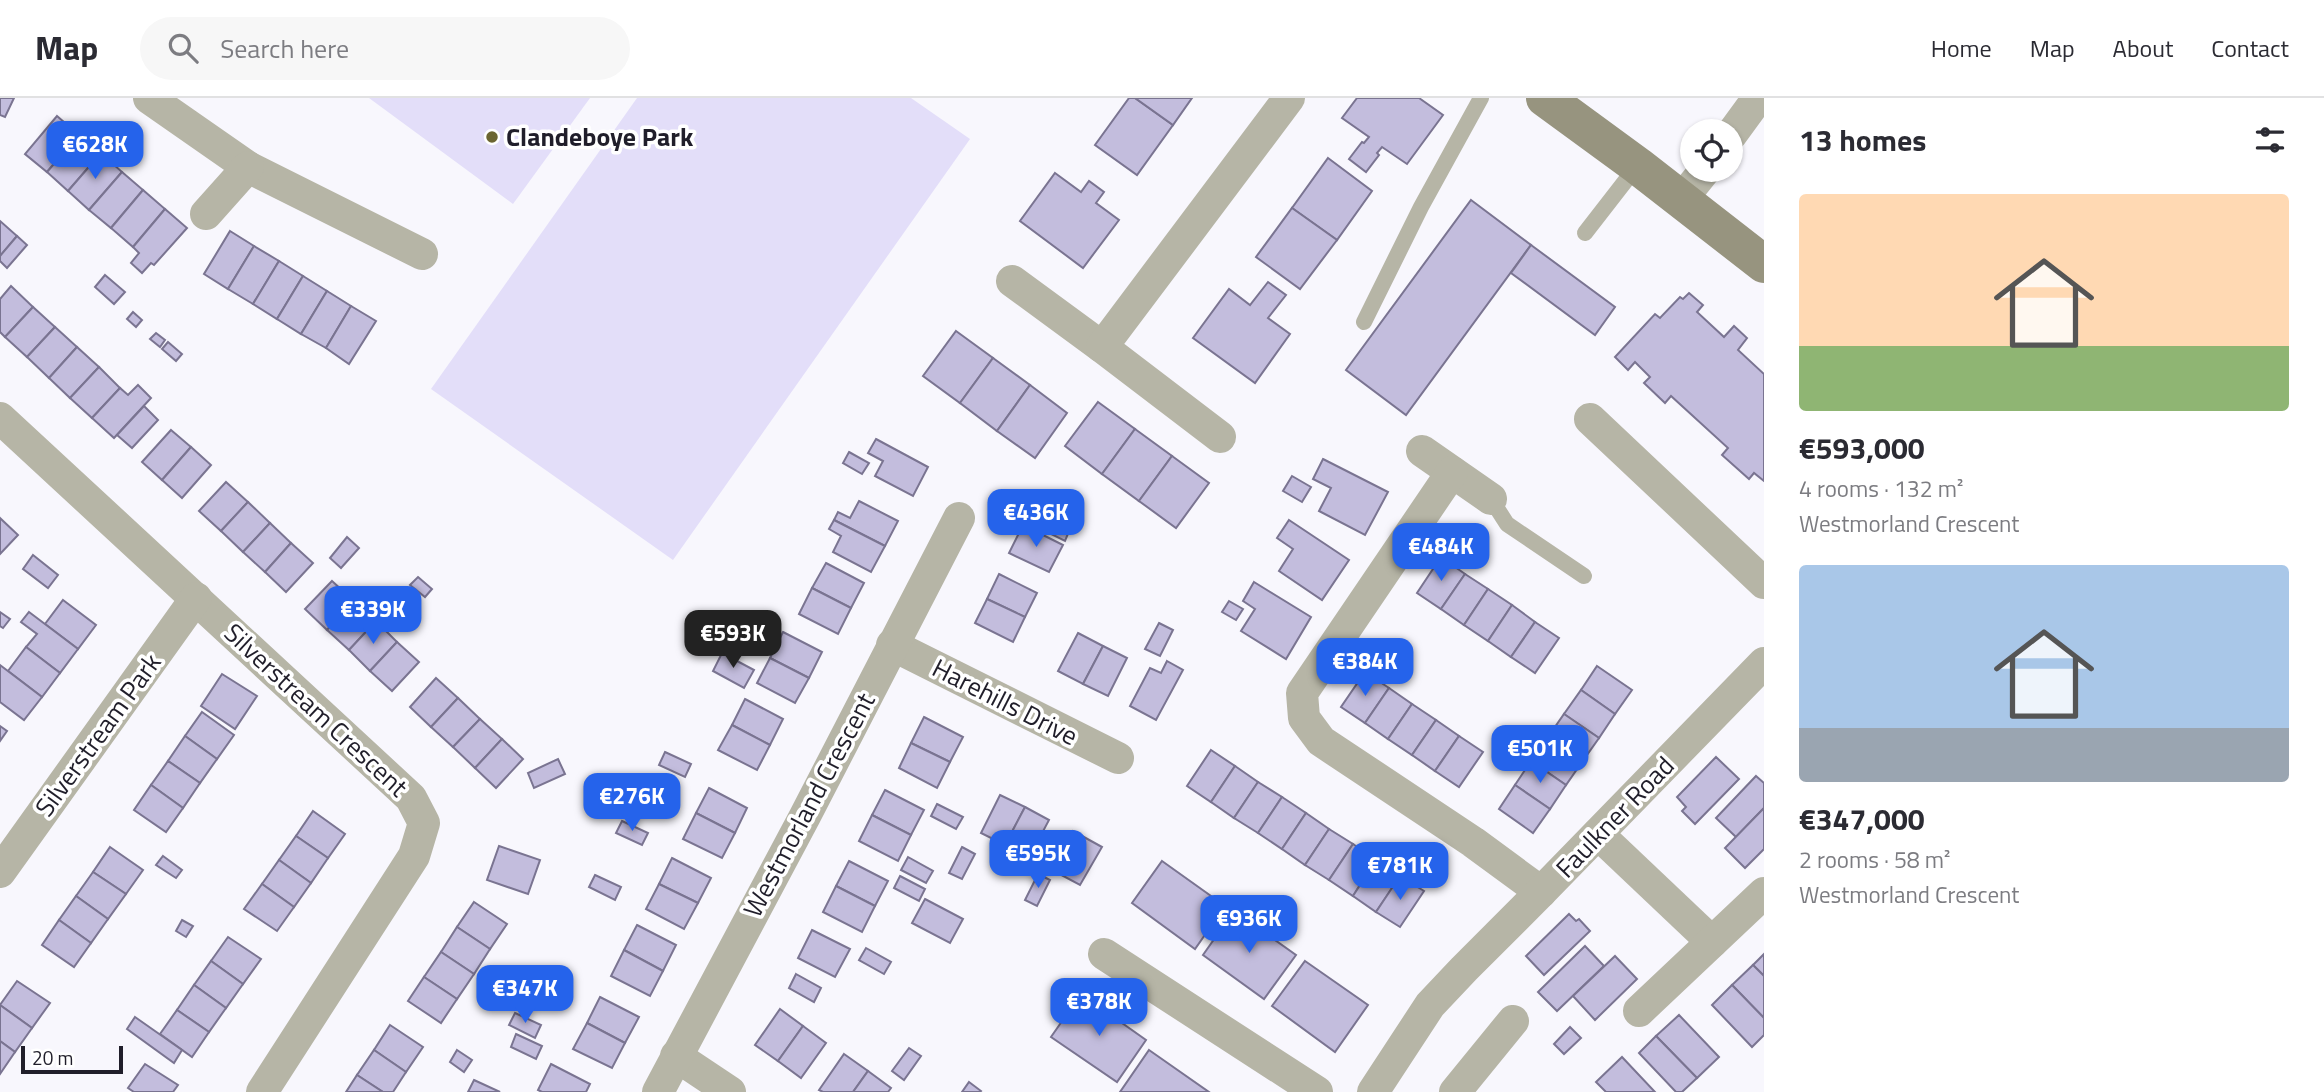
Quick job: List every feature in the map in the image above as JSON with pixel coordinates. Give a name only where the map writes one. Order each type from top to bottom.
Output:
[{"type":"main road","points":[[1545,98],[1764,264]]},
{"type":"street","points":[[149,98],[248,167],[422,254]]},
{"type":"street","points":[[1102,347],[1289,98]]},
{"type":"street","points":[[1743,119],[1758,98]]},
{"type":"street","points":[[206,214],[248,167]]},
{"type":"street","points":[[1681,200],[1695,182]]},
{"type":"street","points":[[1012,281],[1220,437]]},
{"type":"street","name":"Silverstream Crescent","points":[[0,418],[411,798],[424,823],[414,856],[262,1092]]},
{"type":"street","points":[[1590,419],[1764,583]]},
{"type":"street","points":[[1422,451],[1491,499]]},
{"type":"street","points":[[1452,472],[1302,693],[1304,718],[1321,741],[1473,842],[1542,892]]},
{"type":"street","name":"Westmorland Crescent","points":[[658,1092],[959,518]]},
{"type":"street","name":"Silverstream Park","points":[[0,872],[197,598]]},
{"type":"street","name":"Harehills Drive","points":[[892,645],[1118,758]]},
{"type":"street","name":"Faulkner Road","points":[[1373,1092],[1430,1005],[1764,663]]},
{"type":"street","points":[[1598,834],[1712,942]]},
{"type":"street","points":[[1639,1011],[1764,893]]},
{"type":"street","points":[[1104,954],[1317,1092]]},
{"type":"street","points":[[1455,1092],[1513,1021]]},
{"type":"street","points":[[676,1056],[730,1092]]},
{"type":"lane","points":[[1364,322],[1420,207],[1480,98]]},
{"type":"lane","points":[[1585,233],[1638,166]]},
{"type":"lane","points":[[1491,499],[1507,524],[1584,576]]},
{"type":"shaded area","name":"Clandeboye Park","points":[[369,98],[590,98],[513,204]]},
{"type":"shaded area","points":[[637,98],[911,98],[970,139],[673,560],[431,389]]},
{"type":"building","points":[[0,98],[14,98],[5,117],[0,115]]},
{"type":"building","points":[[1129,98],[1135,98],[1173,125],[1137,175],[1095,145]]},
{"type":"building","points":[[1135,98],[1192,98],[1173,125]]},
{"type":"building","points":[[1357,98],[1419,98],[1443,115],[1407,164],[1382,147],[1366,172],[1349,159],[1369,137],[1342,118]]},
{"type":"building","points":[[57,116],[79,135],[47,172],[25,154]]},
{"type":"building","points":[[79,135],[101,153],[68,191],[47,172]]},
{"type":"building","points":[[101,153],[122,172],[89,210],[68,191]]},
{"type":"building","points":[[1328,158],[1372,191],[1337,240],[1292,208]]},
{"type":"building","points":[[122,172],[143,190],[111,228],[89,210]]},
{"type":"building","points":[[1055,173],[1081,192],[1089,181],[1104,192],[1096,203],[1119,220],[1083,268],[1020,221]]},
{"type":"building","points":[[143,190],[165,209],[133,247],[111,228]]},
{"type":"building","points":[[1471,200],[1531,245],[1406,415],[1346,370]]},
{"type":"building","points":[[1292,208],[1337,240],[1300,289],[1256,257]]},
{"type":"building","points":[[165,209],[187,228],[154,265],[151,263],[142,273],[131,263],[139,253],[133,247]]},
{"type":"building","points":[[0,221],[17,236],[0,256]]},
{"type":"building","points":[[230,231],[254,246],[228,289],[204,274]]},
{"type":"building","points":[[17,236],[27,245],[7,268],[0,261],[0,256]]},
{"type":"building","points":[[1531,245],[1615,307],[1595,335],[1511,273]]},
{"type":"building","points":[[254,246],[279,261],[253,304],[228,289]]},
{"type":"building","points":[[279,261],[303,276],[277,319],[253,304]]},
{"type":"building","points":[[105,275],[125,292],[114,304],[95,287]]},
{"type":"building","points":[[303,276],[327,291],[301,334],[277,319]]},
{"type":"building","points":[[1268,282],[1286,295],[1268,318],[1290,334],[1255,383],[1193,338],[1229,289],[1250,305]]},
{"type":"building","points":[[11,286],[33,307],[5,337],[0,332],[0,299]]},
{"type":"building","points":[[327,291],[351,306],[326,348],[301,334]]},
{"type":"building","points":[[1689,293],[1703,305],[1697,312],[1724,337],[1734,326],[1747,338],[1738,350],[1764,374],[1764,481],[1754,473],[1749,479],[1722,455],[1728,448],[1671,396],[1665,403],[1644,383],[1650,377],[1635,362],[1628,370],[1615,357],[1655,314],[1660,318],[1680,297],[1683,299]]},
{"type":"building","points":[[351,306],[376,321],[349,364],[326,348]]},
{"type":"building","points":[[33,307],[55,327],[27,357],[5,337]]},
{"type":"building","points":[[133,312],[142,320],[136,327],[127,319]]},
{"type":"building","points":[[55,327],[77,347],[49,378],[27,357]]},
{"type":"building","points":[[956,331],[993,358],[960,403],[923,376]]},
{"type":"building","points":[[156,333],[165,340],[160,347],[150,339]]},
{"type":"building","points":[[168,342],[182,354],[176,361],[162,349]]},
{"type":"building","points":[[77,347],[99,367],[70,398],[49,378]]},
{"type":"building","points":[[993,358],[1030,385],[997,431],[960,403]]},
{"type":"building","points":[[99,367],[120,388],[92,418],[70,398]]},
{"type":"building","points":[[138,385],[151,398],[114,438],[92,418],[120,388],[128,395]]},
{"type":"building","points":[[1030,385],[1067,413],[1035,458],[997,431]]},
{"type":"building","points":[[1098,402],[1135,429],[1102,474],[1065,446]]},
{"type":"building","points":[[144,406],[158,420],[132,448],[117,435]]},
{"type":"building","points":[[1135,429],[1172,456],[1139,501],[1102,474]]},
{"type":"building","points":[[171,430],[191,447],[162,480],[142,462]]},
{"type":"building","points":[[876,439],[928,467],[913,496],[875,476],[883,461],[868,453]]},
{"type":"building","points":[[191,447],[211,465],[182,498],[162,480]]},
{"type":"building","points":[[849,452],[869,463],[862,474],[843,463]]},
{"type":"building","points":[[1172,456],[1209,483],[1176,528],[1139,501]]},
{"type":"building","points":[[1323,459],[1388,492],[1365,535],[1319,511],[1331,488],[1313,479]]},
{"type":"building","points":[[1292,476],[1311,487],[1302,502],[1283,491]]},
{"type":"building","points":[[226,482],[248,502],[221,531],[199,511]]},
{"type":"building","points":[[859,501],[898,521],[885,546],[834,520],[838,512],[850,518]]},
{"type":"building","points":[[248,502],[270,523],[243,552],[221,531]]},
{"type":"building","points":[[1043,515],[1070,529],[1065,541],[1037,527]]},
{"type":"building","points":[[0,518],[18,535],[0,554]]},
{"type":"building","points":[[834,520],[885,546],[871,572],[833,552],[841,536],[829,529]]},
{"type":"building","points":[[1289,520],[1349,560],[1322,600],[1279,571],[1293,549],[1277,538]]},
{"type":"building","points":[[270,523],[291,543],[265,572],[243,552]]},
{"type":"building","points":[[1023,525],[1063,545],[1049,572],[1009,553]]},
{"type":"building","points":[[347,537],[359,548],[341,568],[330,558]]},
{"type":"building","points":[[291,543],[313,563],[286,592],[265,572]]},
{"type":"building","points":[[33,555],[58,575],[48,588],[23,569]]},
{"type":"building","points":[[1441,557],[1465,574],[1441,609],[1417,593]]},
{"type":"building","points":[[826,563],[864,583],[851,608],[812,588]]},
{"type":"building","points":[[999,574],[1037,593],[1025,617],[987,599]]},
{"type":"building","points":[[1465,574],[1488,589],[1464,625],[1441,609]]},
{"type":"building","points":[[418,577],[432,589],[425,597],[410,585]]},
{"type":"building","points":[[332,581],[354,601],[327,630],[305,609]]},
{"type":"building","points":[[1254,582],[1311,617],[1286,659],[1241,631],[1255,609],[1243,601]]},
{"type":"building","points":[[812,588],[851,608],[838,634],[799,614]]},
{"type":"building","points":[[1488,589],[1512,605],[1488,641],[1464,625]]},
{"type":"building","points":[[987,599],[1025,617],[1013,642],[975,623]]},
{"type":"building","points":[[63,600],[96,625],[78,649],[45,624]]},
{"type":"building","points":[[354,601],[376,621],[349,650],[327,630]]},
{"type":"building","points":[[1229,601],[1243,609],[1236,620],[1222,612]]},
{"type":"building","points":[[1512,605],[1535,622],[1511,657],[1488,641]]},
{"type":"building","points":[[0,612],[10,619],[3,628],[0,626]]},
{"type":"building","points":[[29,612],[78,649],[60,673],[26,647],[37,634],[21,622]]},
{"type":"building","points":[[376,621],[397,642],[370,671],[349,650]]},
{"type":"building","points":[[1535,622],[1559,638],[1535,673],[1511,657]]},
{"type":"building","points":[[1159,623],[1173,630],[1160,656],[1145,649]]},
{"type":"building","points":[[783,632],[822,652],[809,678],[770,658]]},
{"type":"building","points":[[1078,633],[1103,646],[1083,684],[1058,671]]},
{"type":"building","points":[[397,642],[419,662],[392,691],[370,671]]},
{"type":"building","points":[[1103,646],[1127,658],[1108,696],[1083,684]]},
{"type":"building","points":[[26,647],[60,673],[42,697],[8,671]]},
{"type":"building","points":[[722,653],[754,670],[744,688],[713,671]]},
{"type":"building","points":[[770,658],[809,678],[795,703],[757,683]]},
{"type":"building","points":[[1167,661],[1183,670],[1156,720],[1130,706],[1150,668],[1161,673]]},
{"type":"building","points":[[0,665],[42,697],[24,720],[0,702]]},
{"type":"building","points":[[1597,666],[1632,690],[1615,714],[1581,690]]},
{"type":"building","points":[[1365,672],[1389,688],[1365,723],[1341,707]]},
{"type":"building","points":[[222,674],[257,696],[235,729],[201,706]]},
{"type":"building","points":[[436,678],[458,698],[431,727],[410,707]]},
{"type":"building","points":[[1389,688],[1412,704],[1388,739],[1365,723]]},
{"type":"building","points":[[1581,690],[1615,714],[1599,738],[1564,714]]},
{"type":"building","points":[[458,698],[480,719],[453,747],[431,727]]},
{"type":"building","points":[[745,699],[783,719],[770,745],[732,725]]},
{"type":"building","points":[[1412,704],[1436,720],[1412,755],[1388,739]]},
{"type":"building","points":[[202,712],[234,735],[217,759],[185,736]]},
{"type":"building","points":[[1564,714],[1599,738],[1582,762],[1548,737]]},
{"type":"building","points":[[924,717],[963,737],[950,762],[911,743]]},
{"type":"building","points":[[480,719],[502,739],[475,768],[453,747]]},
{"type":"building","points":[[1436,720],[1459,736],[1435,771],[1412,755]]},
{"type":"building","points":[[732,725],[770,745],[757,770],[718,750]]},
{"type":"building","points":[[0,726],[7,731],[0,741]]},
{"type":"building","points":[[185,736],[217,759],[200,783],[168,761]]},
{"type":"building","points":[[1459,736],[1483,752],[1459,787],[1435,771]]},
{"type":"building","points":[[1548,737],[1582,762],[1566,785],[1531,761]]},
{"type":"building","points":[[502,739],[523,759],[496,788],[475,768]]},
{"type":"building","points":[[911,743],[950,762],[937,788],[899,768]]},
{"type":"building","points":[[1211,750],[1235,766],[1211,802],[1187,786]]},
{"type":"building","points":[[665,752],[691,764],[685,777],[659,765]]},
{"type":"building","points":[[1716,757],[1739,779],[1695,824],[1682,811],[1686,807],[1677,797]]},
{"type":"building","points":[[558,759],[565,774],[534,788],[528,773]]},
{"type":"building","points":[[168,761],[200,783],[183,808],[151,785]]},
{"type":"building","points":[[1531,761],[1566,785],[1550,809],[1515,785]]},
{"type":"building","points":[[1235,766],[1258,782],[1234,818],[1211,802]]},
{"type":"building","points":[[1756,776],[1764,783],[1764,808],[1736,837],[1716,818]]},
{"type":"building","points":[[1258,782],[1282,797],[1258,833],[1234,818]]},
{"type":"building","points":[[151,785],[183,808],[166,832],[134,810]]},
{"type":"building","points":[[1515,785],[1550,809],[1533,833],[1499,809]]},
{"type":"building","points":[[709,788],[747,808],[735,833],[696,813]]},
{"type":"building","points":[[885,790],[924,810],[911,835],[872,815]]},
{"type":"building","points":[[1000,795],[1025,807],[1005,845],[981,833]]},
{"type":"building","points":[[1282,797],[1306,813],[1282,849],[1258,833]]},
{"type":"building","points":[[937,804],[963,817],[956,829],[931,816]]},
{"type":"building","points":[[1025,807],[1049,820],[1029,858],[1005,845]]},
{"type":"building","points":[[1764,808],[1764,849],[1745,868],[1725,848]]},
{"type":"building","points":[[313,811],[345,834],[328,858],[296,836]]},
{"type":"building","points":[[696,813],[735,833],[722,858],[683,839]]},
{"type":"building","points":[[1306,813],[1329,829],[1305,865],[1282,849]]},
{"type":"building","points":[[872,815],[911,835],[898,861],[859,841]]},
{"type":"building","points":[[622,821],[648,833],[642,845],[616,833]]},
{"type":"building","points":[[1329,829],[1353,844],[1329,880],[1305,865]]},
{"type":"building","points":[[1073,831],[1102,847],[1080,885],[1052,870]]},
{"type":"building","points":[[296,836],[328,858],[311,883],[279,860]]},
{"type":"building","points":[[1353,844],[1376,860],[1353,896],[1329,880]]},
{"type":"building","points":[[499,846],[540,860],[528,894],[487,880]]},
{"type":"building","points":[[110,847],[143,870],[126,894],[93,872]]},
{"type":"building","points":[[962,847],[975,854],[962,879],[949,873]]},
{"type":"building","points":[[163,856],[182,870],[176,878],[156,865]]},
{"type":"building","points":[[908,857],[933,871],[926,883],[901,870]]},
{"type":"building","points":[[672,858],[711,878],[698,903],[659,884]]},
{"type":"building","points":[[279,860],[311,883],[294,907],[262,884]]},
{"type":"building","points":[[1376,860],[1400,876],[1376,912],[1353,896]]},
{"type":"building","points":[[849,861],[888,881],[875,906],[836,886]]},
{"type":"building","points":[[1162,861],[1225,906],[1195,949],[1132,903]]},
{"type":"building","points":[[93,872],[126,894],[108,919],[76,896]]},
{"type":"building","points":[[1038,874],[1050,880],[1037,906],[1025,900]]},
{"type":"building","points":[[595,875],[621,887],[615,900],[589,887]]},
{"type":"building","points":[[900,876],[925,889],[919,901],[894,888]]},
{"type":"building","points":[[1400,876],[1424,891],[1400,927],[1376,912]]},
{"type":"building","points":[[262,884],[294,907],[277,931],[244,909]]},
{"type":"building","points":[[659,884],[698,903],[684,929],[646,909]]},
{"type":"building","points":[[836,886],[875,906],[862,932],[823,912]]},
{"type":"building","points":[[76,896],[108,919],[91,943],[59,920]]},
{"type":"building","points":[[925,899],[963,919],[950,943],[912,923]]},
{"type":"building","points":[[474,902],[507,924],[490,949],[457,927]]},
{"type":"building","points":[[1234,911],[1296,955],[1264,999],[1203,955]]},
{"type":"building","points":[[1569,914],[1576,921],[1579,919],[1590,931],[1544,975],[1526,956]]},
{"type":"building","points":[[59,920],[91,943],[74,967],[42,945]]},
{"type":"building","points":[[182,920],[193,926],[186,937],[176,931]]},
{"type":"building","points":[[637,925],[676,945],[663,971],[624,950]]},
{"type":"building","points":[[457,927],[490,949],[474,974],[441,952]]},
{"type":"building","points":[[812,930],[850,949],[835,977],[798,958]]},
{"type":"building","points":[[228,937],[261,959],[243,984],[211,961]]},
{"type":"building","points":[[1585,946],[1604,966],[1557,1011],[1538,992]]},
{"type":"building","points":[[866,948],[891,962],[884,974],[859,960]]},
{"type":"building","points":[[624,950],[663,971],[650,996],[611,976]]},
{"type":"building","points":[[441,952],[474,974],[457,999],[424,977]]},
{"type":"building","points":[[1764,954],[1764,976],[1753,965]]},
{"type":"building","points":[[1615,956],[1637,979],[1595,1020],[1573,996]]},
{"type":"building","points":[[211,961],[243,984],[226,1008],[194,985]]},
{"type":"building","points":[[1305,961],[1368,1005],[1335,1052],[1272,1006]]},
{"type":"building","points":[[1753,965],[1764,976],[1764,1018],[1732,985]]},
{"type":"building","points":[[796,974],[821,988],[814,1002],[789,988]]},
{"type":"building","points":[[424,977],[457,999],[441,1023],[408,1001]]},
{"type":"building","points":[[17,981],[50,1003],[32,1028],[0,1005]]},
{"type":"building","points":[[194,985],[226,1008],[209,1032],[177,1010]]},
{"type":"building","points":[[1732,985],[1764,1018],[1764,1035],[1752,1047],[1712,1005]]},
{"type":"building","points":[[1081,994],[1146,1040],[1117,1082],[1051,1037]]},
{"type":"building","points":[[600,997],[639,1017],[625,1043],[587,1023]]},
{"type":"building","points":[[0,1005],[32,1028],[15,1052],[0,1041]]},
{"type":"building","points":[[780,1009],[803,1026],[778,1061],[755,1045]]},
{"type":"building","points":[[177,1010],[209,1032],[192,1057],[160,1034]]},
{"type":"building","points":[[515,1013],[541,1025],[535,1038],[509,1025]]},
{"type":"building","points":[[1679,1015],[1719,1057],[1697,1078],[1656,1036]]},
{"type":"building","points":[[135,1017],[182,1050],[174,1063],[127,1029]]},
{"type":"building","points":[[587,1023],[625,1043],[612,1068],[573,1049]]},
{"type":"building","points":[[390,1025],[423,1047],[406,1072],[374,1050]]},
{"type":"building","points":[[803,1026],[826,1043],[801,1078],[778,1061]]},
{"type":"building","points":[[1570,1027],[1581,1038],[1564,1054],[1554,1044]]},
{"type":"building","points":[[516,1034],[542,1046],[536,1059],[511,1047]]},
{"type":"building","points":[[1656,1036],[1697,1078],[1682,1092],[1676,1092],[1639,1053]]},
{"type":"building","points":[[0,1041],[15,1052],[0,1074]]},
{"type":"building","points":[[909,1048],[921,1056],[904,1080],[892,1071]]},
{"type":"building","points":[[374,1050],[406,1072],[393,1092],[383,1092],[357,1075]]},
{"type":"building","points":[[457,1050],[472,1060],[464,1072],[450,1062]]},
{"type":"building","points":[[1149,1050],[1209,1092],[1120,1092]]},
{"type":"building","points":[[844,1054],[868,1071],[853,1092],[819,1090]]},
{"type":"building","points":[[1622,1057],[1655,1092],[1606,1092],[1596,1082]]},
{"type":"building","points":[[145,1064],[178,1085],[173,1092],[134,1092],[128,1088]]},
{"type":"building","points":[[551,1064],[590,1084],[586,1092],[538,1090]]},
{"type":"building","points":[[868,1071],[891,1088],[888,1092],[853,1092]]},
{"type":"building","points":[[357,1075],[383,1092],[346,1092]]},
{"type":"building","points":[[474,1080],[500,1092],[468,1092]]},
{"type":"building","points":[[969,1082],[981,1091],[962,1092]]},
{"type":"place","name":"Clandeboye Park","points":[[492,137]]}]
